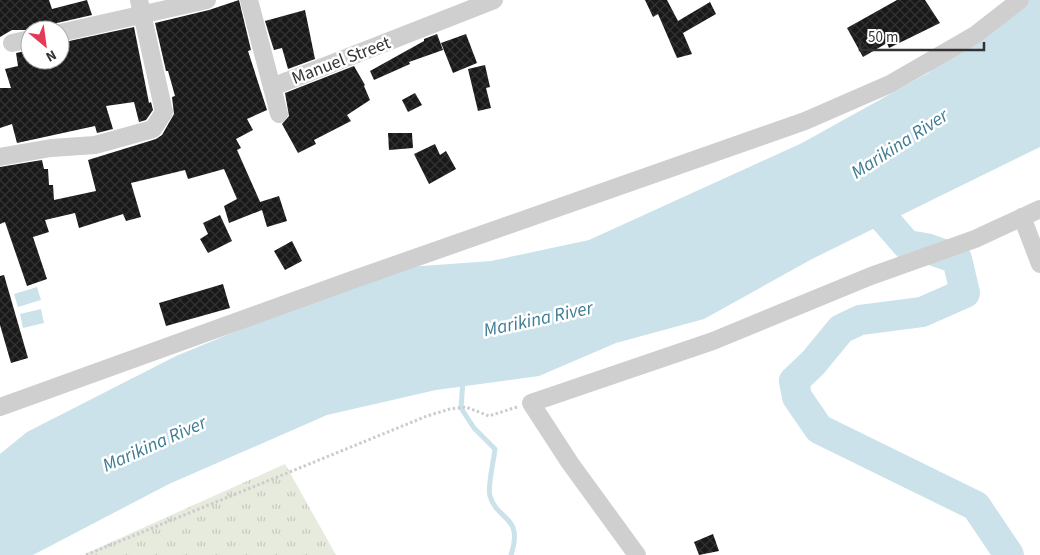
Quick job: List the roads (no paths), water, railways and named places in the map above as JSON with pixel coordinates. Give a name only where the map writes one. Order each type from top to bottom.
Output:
[{"type":"street","points":[[70,30],[141,8],[207,0]]},
{"type":"street","name":"Manuel Street","points":[[249,0],[272,87],[494,0]]},
{"type":"street","points":[[0,407],[352,280],[806,121],[890,84],[975,34],[1020,0]]},
{"type":"street","points":[[0,157],[51,148],[95,145],[153,129],[164,112],[141,8]]},
{"type":"street","points":[[12,43],[20,41]]},
{"type":"street","points":[[272,87],[278,114]]},
{"type":"street","points":[[638,555],[570,462],[531,403],[713,341],[871,276],[911,264],[975,239],[1040,209]]},
{"type":"street","points":[[1022,217],[1040,264]]},
{"type":"water","name":"Marikina River","points":[[1026,0],[1040,0],[1040,147],[812,259],[704,319],[616,343],[539,376],[436,390],[327,415],[169,484],[33,555],[0,555],[0,454],[27,432],[176,356],[297,306],[409,267],[491,261],[589,240],[802,143],[928,73]]},
{"type":"water","points":[[37,287],[41,300],[18,307],[14,294]]},
{"type":"water","points":[[41,309],[44,323],[23,328],[20,314]]},
{"type":"waterway","name":"Marikina River","points":[[865,187],[873,206],[907,245],[926,248],[957,259],[965,293],[922,312],[860,320],[841,329],[813,363],[794,381],[797,397],[819,429],[976,506],[1009,555]]},
{"type":"waterway","points":[[463,380],[461,408],[474,428],[495,449],[489,492],[493,504],[512,525],[514,542],[511,555]]}]
